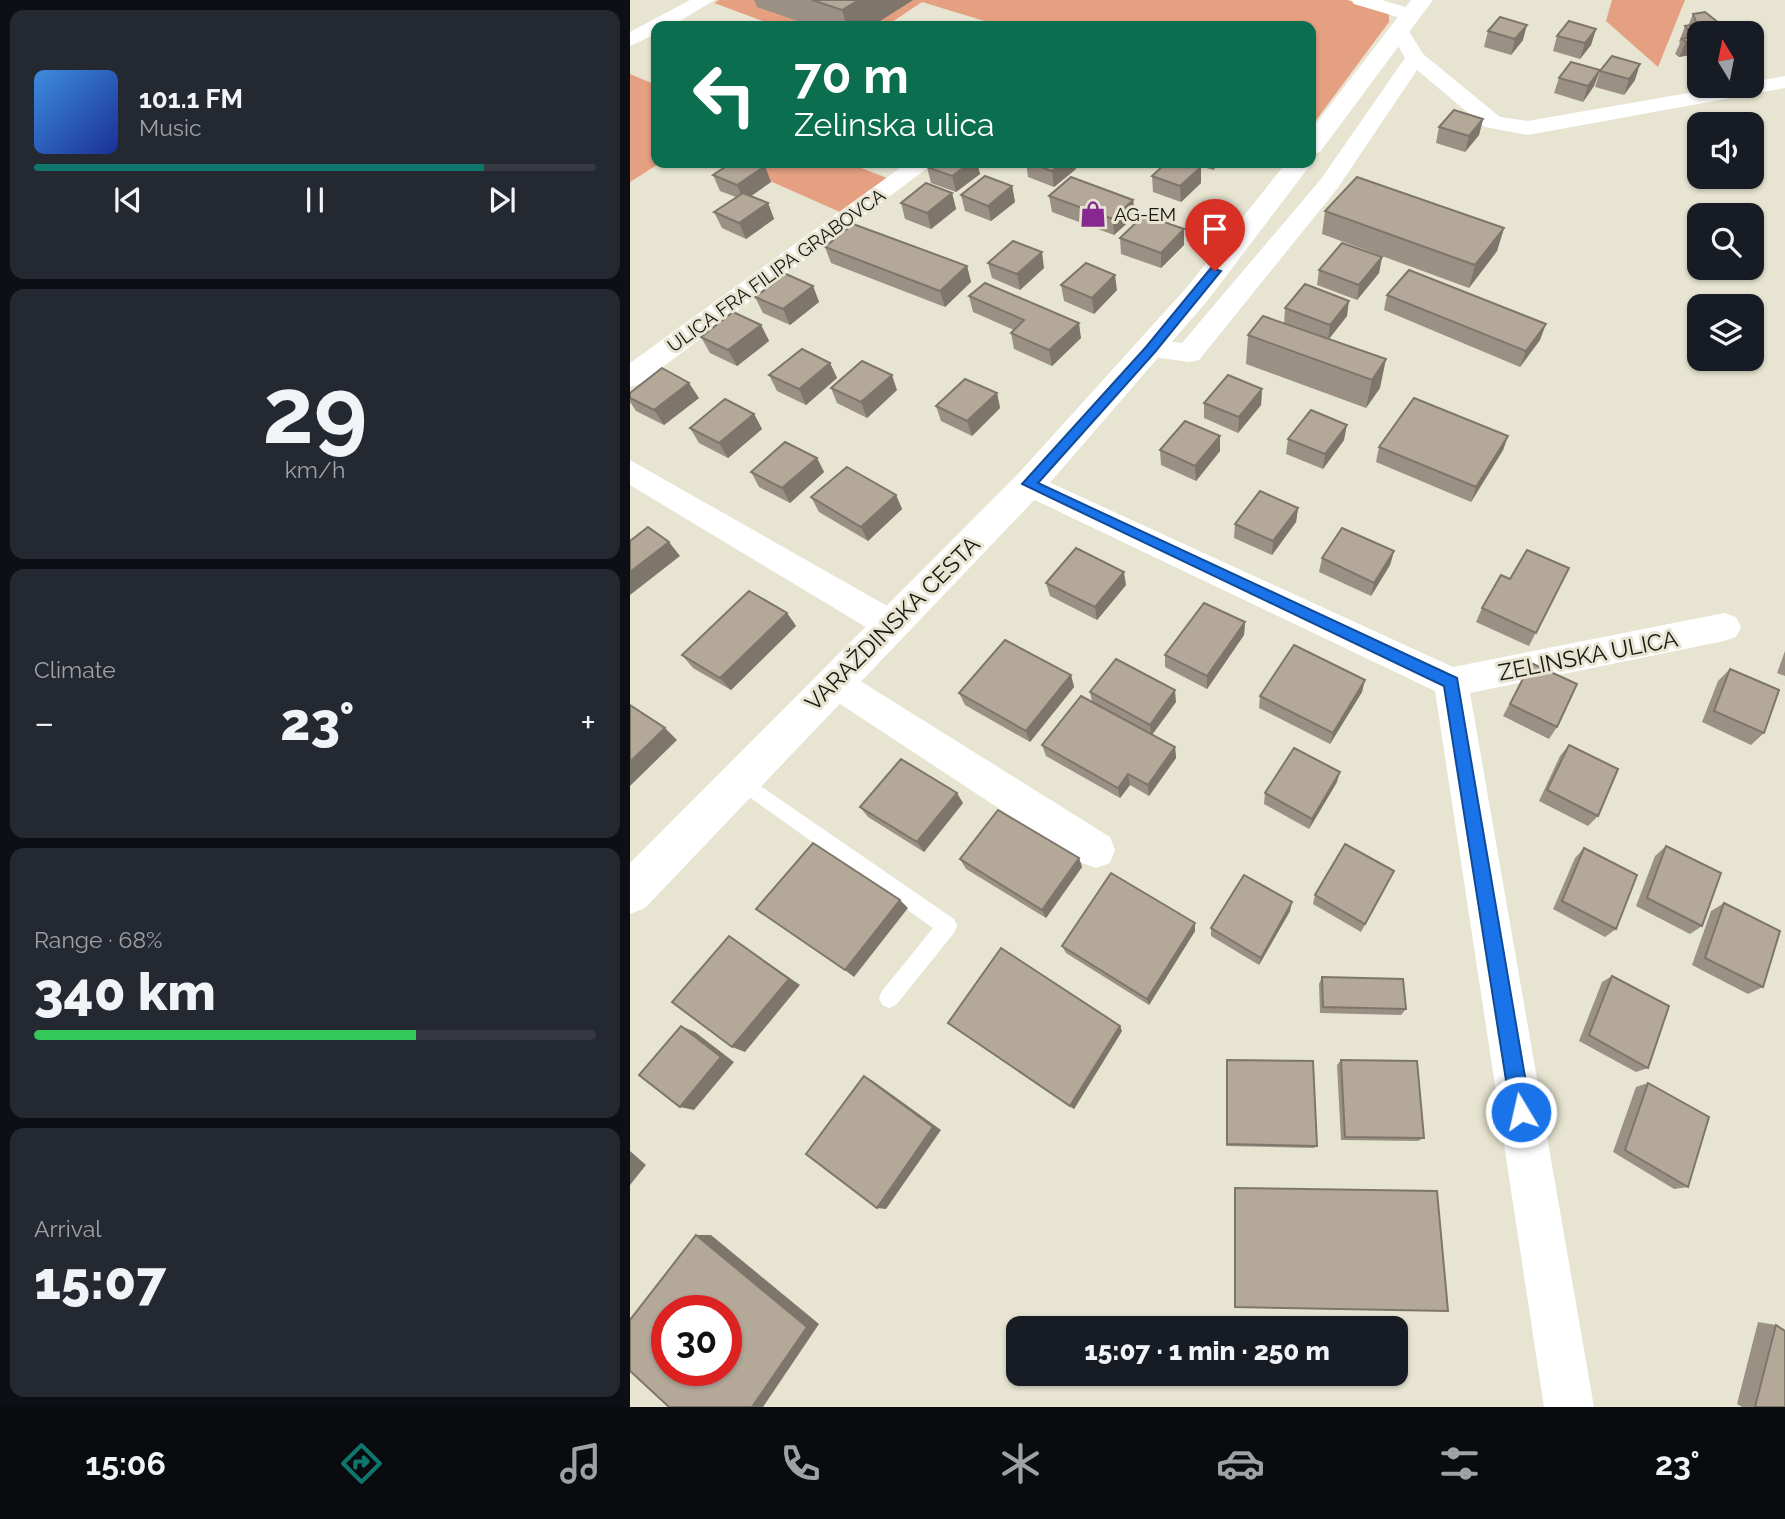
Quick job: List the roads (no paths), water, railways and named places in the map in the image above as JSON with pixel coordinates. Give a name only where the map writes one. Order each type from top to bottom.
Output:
[{"type":"main road","points":[[1316,140],[1411,16]]},
{"type":"main road","name":"VARAŽDINSKA CESTA","points":[[630,893],[1029,484],[1150,349],[1295,168]]},
{"type":"street","points":[[662,21],[705,0]]},
{"type":"street","points":[[1150,349],[1189,353],[1329,184],[1415,58],[1411,16],[1361,0]]},
{"type":"street","points":[[635,34],[651,26]]},
{"type":"street","points":[[1415,58],[1493,122],[1528,128],[1785,82]]},
{"type":"street","name":"ULICA FRA FILIPA GRABOVCA","points":[[630,377],[915,168]]},
{"type":"street","points":[[630,471],[891,625]]},
{"type":"street","points":[[1029,484],[1451,682],[1569,1407]]},
{"type":"street","name":"ZELINSKA ULICA","points":[[1451,682],[1724,627]]},
{"type":"street","points":[[834,682],[1096,850]]},
{"type":"lane","points":[[740,780],[947,926],[889,998]]},
{"type":"place","name":"AG-EM","points":[[1093,214]]}]
